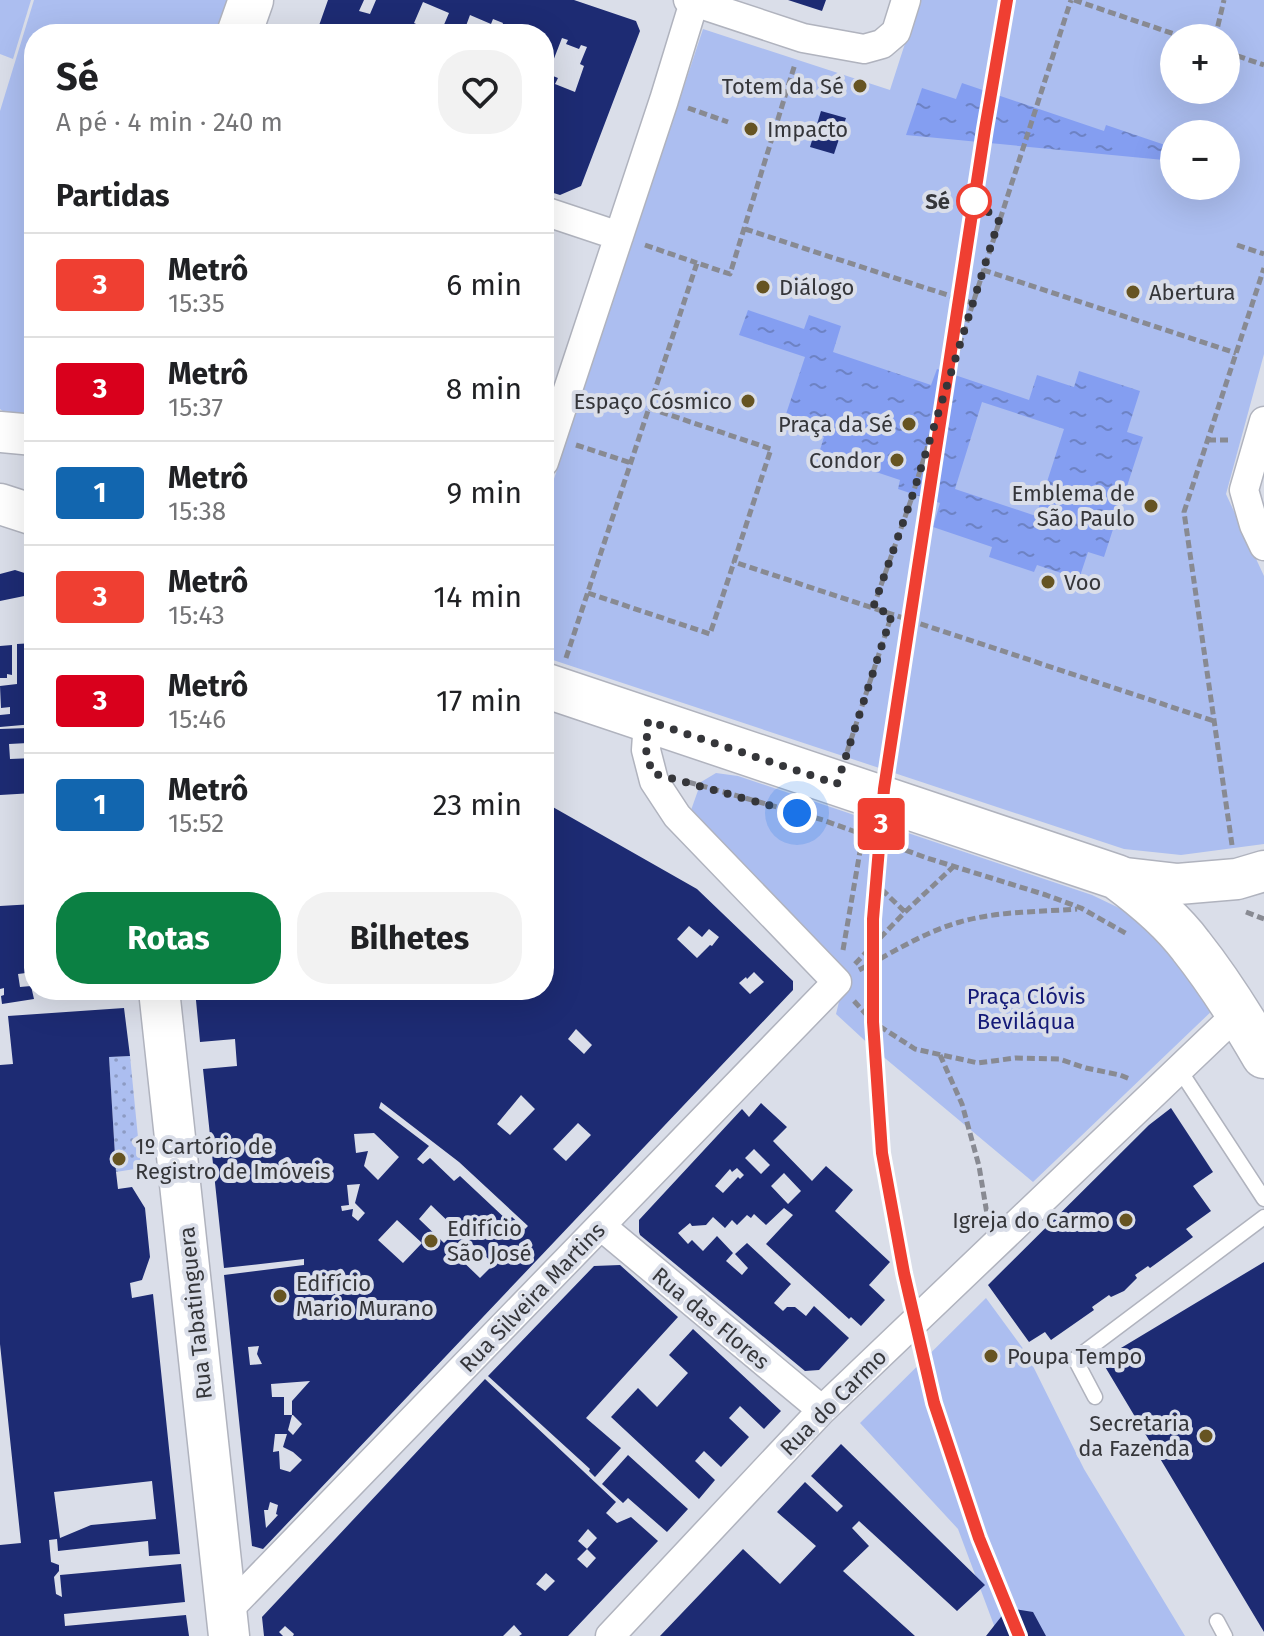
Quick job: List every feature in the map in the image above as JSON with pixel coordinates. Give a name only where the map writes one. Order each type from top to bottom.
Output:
[{"type":"main road","points":[[243,24],[251,0]]},
{"type":"main road","points":[[0,432],[24,434]]},
{"type":"main road","points":[[0,504],[24,512]]},
{"type":"main road","points":[[555,673],[648,721],[1117,877],[1178,884],[1237,879],[1248,860]]},
{"type":"main road","points":[[1117,877],[1159,911],[1191,944],[1264,1056]]},
{"type":"main road","name":"Rua Tabatinguera","points":[[160,1000],[228,1623]]},
{"type":"street","points":[[554,431],[664,100],[691,1],[803,38],[864,49],[882,44],[896,32],[906,0]]},
{"type":"street","points":[[554,214],[619,236]]},
{"type":"street","points":[[1262,434],[1244,490],[1264,546]]},
{"type":"street","points":[[0,451],[24,452]]},
{"type":"street","points":[[0,486],[24,494]]},
{"type":"street","points":[[648,721],[646,750],[654,781],[677,816],[837,982]]},
{"type":"street","name":"Rua Silveira Martins","points":[[228,1623],[601,1226],[837,982]]},
{"type":"street","name":"Rua do Carmo","points":[[610,1636],[822,1410],[1238,1013]]},
{"type":"street","name":"Rua das Flores","points":[[601,1226],[822,1410]]},
{"type":"lane","points":[[1179,1069],[1264,1199]]},
{"type":"lane","points":[[1095,1397],[1075,1359],[1264,1217]]},
{"type":"lane","points":[[1217,1621],[1225,1636]]},
{"type":"path","points":[[873,608],[911,500],[1072,0],[1160,29]]},
{"type":"path","points":[[1218,24],[1224,0]]},
{"type":"path","points":[[619,236],[730,274],[803,38]]},
{"type":"path","points":[[1240,57],[1264,65]]},
{"type":"path","points":[[664,100],[728,122]]},
{"type":"path","points":[[745,228],[972,303]]},
{"type":"path","points":[[1237,245],[1264,254]]},
{"type":"path","points":[[555,673],[588,593],[697,263]]},
{"type":"path","points":[[1248,860],[1214,721],[1184,512],[1264,268]]},
{"type":"path","points":[[983,270],[1236,353]]},
{"type":"path","points":[[588,593],[710,634],[734,562],[771,449],[649,408]]},
{"type":"path","points":[[554,450],[631,463]]},
{"type":"path","points":[[734,562],[1214,721]]},
{"type":"path","points":[[837,784],[892,614]]},
{"type":"path","points":[[652,773],[823,820],[1046,895],[1081,908],[1135,938]]},
{"type":"path","points":[[837,982],[863,834]]},
{"type":"path","points":[[837,982],[954,866]]},
{"type":"path","points":[[873,881],[905,912]]},
{"type":"path","points":[[837,982],[906,944],[961,921],[1081,908]]},
{"type":"path","points":[[1241,910],[1264,919]]},
{"type":"path","points":[[837,982],[873,1022],[915,1049],[978,1063],[1015,1058],[1059,1059],[1120,1075],[1156,1091]]},
{"type":"path","points":[[939,1054],[962,1104],[979,1166],[987,1213],[987,1252]]},
{"type":"green space","points":[[0,0],[31,0],[13,59],[0,54]]},
{"type":"green space","points":[[34,0],[230,0],[223,24],[27,24]]},
{"type":"green space","name":"Praça da Sé","points":[[919,0],[1264,0],[1264,354],[1226,494],[1264,576],[1264,844],[1181,855],[1124,849],[554,660],[554,479],[703,29],[890,90]]},
{"type":"green space","points":[[24,33],[24,416],[8,415],[0,409],[0,111]]},
{"type":"green space","name":"Praça Clóvis Beviláqua","points":[[716,773],[738,776],[1092,895],[1138,917],[1217,1006],[1033,1182],[836,1014],[846,973],[690,813],[701,782]]},
{"type":"green space","points":[[130,1056],[141,1168],[116,1172],[109,1057]]},
{"type":"green space","points":[[986,1298],[1027,1354],[1084,1469],[1185,1636],[998,1636],[958,1529],[860,1423]]},
{"type":"water","points":[[962,83],[1104,131],[1106,125],[1160,143],[1160,160],[906,135],[922,88],[956,99]]},
{"type":"water","points":[[748,310],[804,329],[809,315],[841,326],[833,352],[931,385],[937,369],[1029,400],[1037,375],[1074,387],[1079,371],[1140,391],[1127,432],[1143,437],[1104,557],[1088,552],[1079,579],[1037,565],[1034,572],[989,557],[992,547],[933,527],[940,503],[898,489],[900,480],[819,453],[824,437],[783,423],[805,357],[739,335]],"holes":[[[982,402],[1064,429],[1036,516],[955,489]]]},
{"type":"building","points":[[328,0],[364,0],[359,11],[370,14],[376,0],[574,0],[636,21],[640,31],[581,186],[560,195],[554,193],[554,76],[558,78],[555,84],[575,92],[587,47],[581,45],[579,49],[566,44],[568,40],[562,38],[554,59],[554,24],[503,24],[493,19],[491,24],[470,15],[467,24],[444,24],[449,13],[423,2],[414,23],[320,24]]},
{"type":"building","points":[[788,0],[826,0],[822,11]]},
{"type":"building","points":[[821,111],[846,118],[834,154],[810,147]]},
{"type":"building","points":[[15,570],[24,573],[24,596],[0,601],[0,574]]},
{"type":"building","points":[[17,644],[24,644],[24,725],[0,727],[0,715],[10,714],[10,707],[1,708],[0,686],[17,684]]},
{"type":"building","points":[[12,645],[12,675],[0,678],[0,646]]},
{"type":"building","points":[[24,728],[24,743],[9,744],[10,759],[24,758],[24,794],[0,795],[0,729]]},
{"type":"building","points":[[554,808],[697,889],[793,981],[793,990],[263,1549],[252,1546],[224,1275],[304,1265],[304,1259],[224,1268],[203,1069],[237,1066],[235,1039],[200,1042],[196,1000],[554,1000]],"holes":[[[689,926],[702,937],[709,929],[719,937],[697,958],[677,939]],[[754,972],[764,982],[750,994],[739,983]],[[576,1029],[592,1045],[584,1054],[568,1039]],[[521,1095],[535,1109],[510,1135],[497,1124]],[[381,1102],[459,1162],[528,1226],[525,1229],[512,1217],[508,1221],[460,1176],[454,1181],[430,1158],[423,1164],[417,1159],[429,1146],[379,1108]],[[578,1123],[591,1135],[566,1161],[553,1149]],[[374,1133],[399,1157],[378,1180],[364,1166],[368,1151],[356,1153],[354,1134]],[[360,1184],[355,1203],[365,1213],[358,1221],[352,1216],[353,1209],[342,1211],[341,1206],[349,1205],[347,1185]],[[431,1205],[457,1230],[444,1243],[419,1219]],[[397,1220],[422,1243],[403,1263],[378,1240]],[[468,1240],[494,1264],[480,1278],[455,1254]],[[259,1346],[257,1354],[262,1364],[250,1365],[248,1347]],[[310,1381],[292,1401],[292,1415],[284,1415],[284,1397],[272,1397],[271,1384]],[[293,1415],[302,1424],[293,1435],[288,1430]],[[275,1434],[287,1434],[283,1447],[302,1460],[290,1472],[280,1469],[279,1451],[273,1452]],[[270,1502],[278,1505],[278,1515],[266,1528],[264,1510],[268,1510]]]},
{"type":"building","points":[[24,905],[24,973],[18,974],[20,987],[24,987],[24,1000],[28,1000],[2,1004],[4,988],[0,989],[0,906]]},
{"type":"building","points":[[124,1008],[130,1056],[109,1057],[116,1172],[118,1189],[132,1187],[145,1208],[150,1257],[142,1280],[130,1283],[132,1298],[153,1294],[180,1554],[149,1556],[148,1541],[58,1551],[57,1539],[49,1540],[51,1562],[59,1565],[54,1577],[56,1594],[62,1597],[60,1575],[181,1564],[185,1602],[64,1614],[65,1626],[186,1615],[189,1636],[0,1636],[0,1545],[21,1543],[0,1344],[0,1065],[13,1064],[8,1016]],"holes":[[[152,1481],[156,1519],[91,1525],[60,1538],[54,1492]]]},
{"type":"building","points":[[761,1103],[787,1127],[773,1141],[812,1181],[826,1166],[853,1190],[835,1211],[890,1262],[869,1285],[885,1300],[861,1326],[851,1317],[849,1319],[766,1244],[793,1215],[784,1208],[766,1225],[754,1214],[751,1218],[747,1215],[737,1225],[732,1220],[725,1228],[713,1217],[706,1225],[692,1226],[690,1223],[678,1233],[688,1244],[692,1240],[703,1251],[717,1236],[733,1253],[726,1261],[742,1275],[748,1268],[735,1254],[747,1243],[791,1284],[774,1303],[783,1311],[787,1307],[795,1307],[806,1316],[814,1306],[849,1338],[819,1370],[805,1371],[639,1232],[639,1220],[742,1109],[749,1117]],"holes":[[[754,1149],[770,1165],[761,1174],[745,1158]],[[737,1168],[744,1175],[723,1193],[715,1186],[730,1169],[732,1172]],[[784,1173],[801,1191],[788,1204],[771,1186]]]},
{"type":"building","name":"Igreja do Carmo","points":[[1171,1108],[1213,1172],[1193,1186],[1211,1211],[1186,1229],[1193,1237],[1135,1275],[1137,1278],[1124,1291],[1111,1297],[1109,1295],[1092,1307],[1094,1310],[1051,1340],[1045,1332],[1029,1342],[988,1285],[1149,1125]]},
{"type":"building","name":"Secretaria da Fazenda","points":[[1264,1262],[1264,1632],[1101,1360]]},
{"type":"building","points":[[620,1265],[678,1317],[586,1418],[621,1448],[595,1477],[488,1376],[594,1266]]},
{"type":"building","points":[[693,1329],[781,1411],[764,1429],[740,1406],[729,1418],[749,1437],[721,1467],[704,1451],[695,1461],[715,1480],[699,1499],[611,1417],[638,1388],[657,1407],[688,1373],[669,1355]]},
{"type":"building","points":[[485,1379],[616,1502],[606,1513],[617,1523],[631,1517],[658,1541],[568,1636],[519,1636],[522,1634],[514,1625],[503,1636],[293,1636],[285,1626],[279,1632],[283,1636],[264,1636],[262,1617]],"holes":[[[588,1529],[597,1538],[587,1549],[578,1541]],[[587,1549],[596,1558],[587,1568],[577,1559]],[[546,1573],[555,1581],[545,1591],[536,1584]]]},
{"type":"building","points":[[841,1444],[985,1585],[957,1611],[859,1521],[852,1528],[869,1546],[843,1571],[915,1636],[660,1636],[743,1549],[780,1584],[816,1546],[777,1512],[805,1482],[837,1512],[843,1506],[811,1476]]},
{"type":"building","points":[[628,1455],[688,1509],[667,1532],[628,1498],[623,1503],[602,1484]]},
{"type":"building","points":[[1008,1608],[1033,1612],[1046,1636],[986,1636]]},
{"type":"metro line","name":"3","points":[[1007,0],[884,789],[873,919],[873,1022],[882,1153],[904,1273],[934,1403],[979,1538],[1019,1636]]},
{"type":"place","name":"Totem da Sé","points":[[860,86]]},
{"type":"place","name":"Impacto","points":[[751,129]]},
{"type":"place","name":"Sé","points":[[974,201]]},
{"type":"place","name":"Diálogo","points":[[763,287]]},
{"type":"place","name":"Abertura","points":[[1133,292]]},
{"type":"place","name":"Espaço Cósmico","points":[[748,401]]},
{"type":"place","name":"Praça da Sé","points":[[909,424]]},
{"type":"place","name":"Condor","points":[[897,460]]},
{"type":"place","name":"Emblema de São Paulo","points":[[1151,506]]},
{"type":"place","name":"Voo","points":[[1048,582]]},
{"type":"place","name":"1º Cartório de Registro de Imóveis","points":[[119,1159]]},
{"type":"place","name":"Igreja do Carmo","points":[[1126,1220]]},
{"type":"place","name":"Edifício São José","points":[[431,1241]]},
{"type":"place","name":"Edifício Mario Murano","points":[[280,1296]]},
{"type":"place","name":"Poupa Tempo","points":[[991,1356]]},
{"type":"place","name":"Secretaria da Fazenda","points":[[1206,1436]]},
{"type":"route","points":[[797,813],[652,773],[646,750],[648,721],[837,784],[892,614],[873,608],[911,500],[999,220],[974,201]]}]
